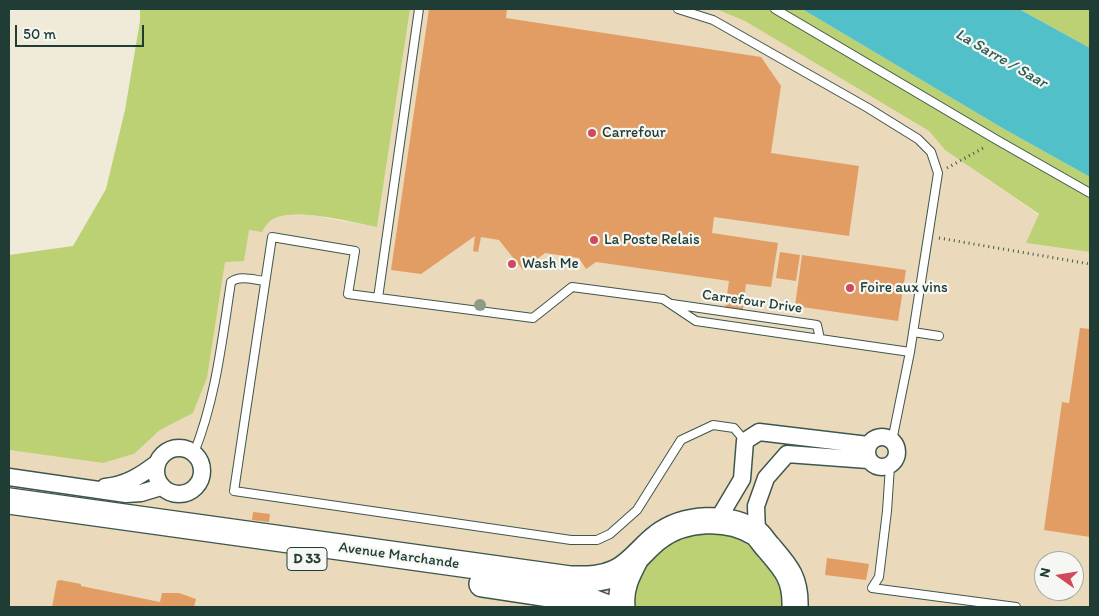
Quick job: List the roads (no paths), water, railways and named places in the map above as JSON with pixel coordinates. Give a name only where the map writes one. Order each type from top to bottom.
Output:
[{"type":"main road","name":"Avenue Marchande","points":[[9,501],[570,579],[602,578],[616,573],[636,558],[659,536],[680,526],[717,521],[737,524],[757,534],[788,571],[795,599],[815,607]]},
{"type":"main road","name":"Avenue Marchande","points":[[9,517],[568,597],[605,607]]},
{"type":"main road","name":"Avenue Marchande","points":[[622,607],[621,594],[627,575],[636,558]]},
{"type":"street","points":[[717,521],[742,479],[744,442],[759,432],[868,452]]},
{"type":"street","points":[[879,437],[892,441],[897,449],[893,463],[890,466],[880,468],[875,466],[868,452],[871,442],[879,437]]},
{"type":"street","points":[[96,489],[120,485],[140,477],[156,464],[164,453],[176,448],[182,448],[194,453],[202,465],[198,485],[187,493],[173,494],[161,487],[157,480],[156,464]]},
{"type":"street","points":[[757,534],[756,506],[766,478],[787,454],[868,452]]},
{"type":"street","points":[[9,477],[126,494],[141,494],[161,487]]},
{"type":"lane","points":[[378,298],[419,9]]},
{"type":"lane","points":[[678,9],[713,20],[868,108],[918,139],[931,152],[938,173],[910,352],[892,441]]},
{"type":"lane","points":[[775,9],[996,140],[1090,193]]},
{"type":"lane","points":[[744,442],[734,428],[713,425],[681,440],[636,510],[610,534],[597,540],[577,541],[234,491],[272,237],[355,251],[348,294],[533,318],[572,287],[663,299],[696,321],[910,352]]},
{"type":"lane","points":[[194,453],[204,429],[213,393],[230,282],[236,278],[265,281]]},
{"type":"lane","name":"Carrefour Drive","points":[[669,304],[817,325],[820,339]]},
{"type":"lane","points":[[913,332],[939,336]]},
{"type":"lane","points":[[890,466],[887,512],[879,577],[872,588],[1016,607]]},
{"type":"water","name":"La Sarre / Saar","points":[[802,9],[1019,9],[1090,48],[1090,177],[1004,129]]},
{"type":"place","name":"Carrefour","points":[[592,133]]},
{"type":"place","name":"La Poste Relais","points":[[594,240]]},
{"type":"place","name":"Wash Me","points":[[512,264]]},
{"type":"place","name":"Foire aux vins","points":[[850,288]]}]
